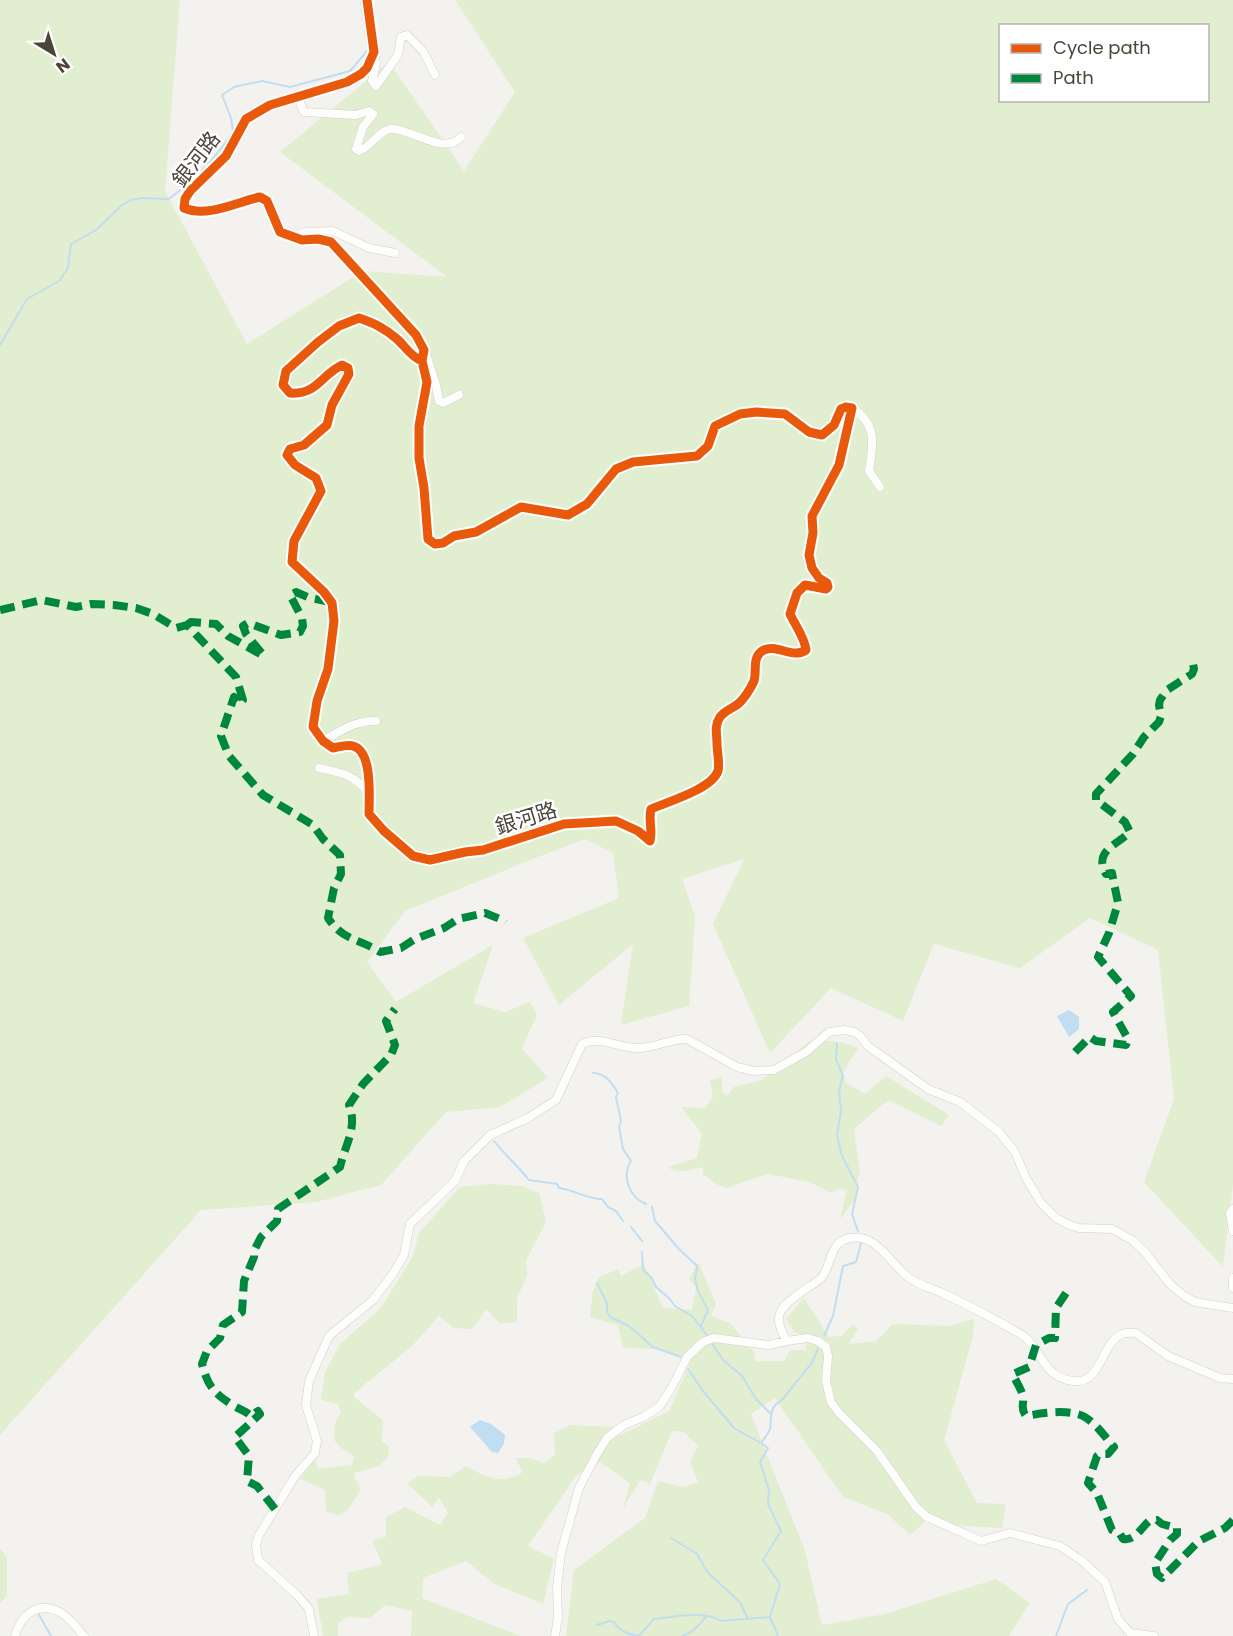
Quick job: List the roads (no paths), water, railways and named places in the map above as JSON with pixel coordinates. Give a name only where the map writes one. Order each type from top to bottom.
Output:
[{"type":"street","points":[[366,0],[376,64],[372,81],[376,86],[398,55],[401,36],[407,35],[423,51],[435,75]]},
{"type":"street","name":"銀河路","points":[[290,236],[280,232],[267,201],[260,197],[216,210],[189,211],[184,208],[185,199],[190,191],[226,156],[246,119],[270,105],[347,82],[368,68],[374,52]]},
{"type":"street","points":[[298,98],[304,112],[356,115],[369,111],[373,114],[363,127],[356,149],[359,151],[364,150],[391,128],[412,132],[432,142],[450,144],[461,137]]},
{"type":"street","points":[[290,236],[307,232],[333,231],[369,248],[395,253]]},
{"type":"street","points":[[290,236],[302,240],[318,239],[331,242],[416,335],[424,350],[439,401],[443,402],[459,395]]},
{"type":"street","points":[[376,721],[365,721],[347,727],[323,741],[313,727],[317,701],[328,669],[334,621],[332,603],[324,592],[292,562],[294,542],[321,491],[316,478],[294,465],[287,455],[290,449],[304,445],[327,425],[332,405],[349,374],[348,368],[342,365],[333,369],[317,386],[300,394],[290,393],[283,385],[286,371],[339,326],[358,318],[380,325],[399,340],[416,359],[422,361]]},
{"type":"street","points":[[424,350],[422,361],[428,382],[419,426],[419,458],[428,539],[435,544],[443,543],[454,536],[476,532],[521,507],[568,515],[587,504],[616,470],[633,462],[697,456],[708,446],[715,426],[740,414],[756,412],[785,414],[809,432],[822,435],[834,426],[841,409],[852,408],[866,420],[874,443],[868,471],[879,487]]},
{"type":"street","name":"銀河路","points":[[323,741],[333,748],[352,745],[359,749],[367,765],[369,814],[384,831],[413,856],[430,860],[483,850],[564,824],[616,821],[638,831],[650,841],[651,809],[711,782],[718,771],[716,727],[721,715],[741,702],[754,680],[756,657],[763,650],[773,648],[789,653],[801,653],[806,650],[790,614],[797,593],[805,585],[826,589],[828,587],[827,583],[819,578],[812,568],[809,555],[813,533],[812,516],[839,465],[852,408]]},
{"type":"street","points":[[319,768],[339,772],[358,780],[369,793]]},
{"type":"street","points":[[314,1636],[309,1609],[258,1560],[256,1545],[259,1535],[295,1476],[315,1453],[317,1441],[306,1404],[309,1381],[329,1336],[373,1300],[404,1256],[410,1224],[455,1181],[464,1161],[490,1135],[528,1118],[556,1100],[582,1044],[588,1041],[605,1041],[637,1048],[679,1038],[687,1039],[737,1067],[754,1071],[774,1070],[806,1052],[830,1032],[844,1030],[855,1032],[868,1046],[928,1089],[960,1102],[999,1132],[1015,1152],[1026,1178],[1041,1203],[1056,1218],[1080,1228],[1112,1229],[1132,1240],[1144,1251],[1170,1284],[1183,1295],[1195,1302],[1233,1308]]},
{"type":"street","points":[[1233,1209],[1230,1213],[1233,1231]]},
{"type":"street","points":[[787,1341],[778,1327],[778,1316],[788,1302],[822,1277],[838,1244],[848,1238],[863,1238],[882,1251],[908,1277],[971,1306],[1024,1337],[1035,1348],[1044,1365],[1054,1375],[1074,1382],[1085,1380],[1096,1371],[1112,1341],[1123,1334],[1136,1332],[1168,1356],[1220,1378],[1233,1379]]},
{"type":"street","points":[[1233,1278],[1233,1288]]},
{"type":"street","points":[[555,1636],[561,1552],[579,1488],[597,1454],[607,1438],[624,1425],[659,1407],[687,1357],[703,1342],[714,1338],[768,1345],[808,1338],[818,1341],[826,1347],[828,1356],[826,1381],[831,1402],[877,1451],[916,1507],[927,1517],[981,1541],[1010,1533],[1060,1546],[1082,1561],[1105,1582],[1118,1619],[1130,1633],[1154,1636]]},
{"type":"street","points":[[15,1636],[30,1611],[40,1607],[49,1607],[61,1613],[84,1636]]},
{"type":"water","points":[[1069,1010],[1079,1017],[1079,1029],[1069,1037],[1057,1016]]},
{"type":"water","points":[[480,1420],[491,1424],[505,1435],[504,1444],[498,1453],[492,1452],[470,1427]]},
{"type":"waterway","points":[[0,345],[27,299],[59,281],[68,268],[71,244],[96,230],[122,205],[131,200],[169,199],[212,160],[233,132],[231,118],[222,95],[234,87],[262,81],[290,87],[350,71],[368,50],[361,0]]},
{"type":"waterway","points":[[837,1043],[836,1059],[843,1076],[839,1091],[841,1110],[837,1136],[842,1156],[858,1187],[852,1214],[858,1231]]},
{"type":"waterway","points":[[593,1073],[605,1077],[618,1093],[616,1097],[623,1149],[631,1161],[627,1180],[632,1192],[646,1204]]},
{"type":"waterway","points":[[494,1141],[529,1180],[557,1184],[559,1188],[602,1199],[608,1207],[616,1211],[623,1221]]},
{"type":"waterway","points":[[652,1207],[655,1221],[697,1266],[695,1279],[698,1291],[708,1310],[701,1326]]},
{"type":"waterway","points":[[631,1227],[642,1241]]},
{"type":"waterway","points":[[824,1336],[833,1316],[843,1266],[856,1262],[861,1243]]},
{"type":"waterway","points":[[642,1252],[643,1270],[651,1277],[656,1287],[675,1306],[692,1316],[707,1335]]},
{"type":"waterway","points":[[597,1283],[607,1303],[607,1312],[610,1317],[629,1326],[653,1347],[681,1357]]},
{"type":"waterway","points":[[711,1342],[723,1360],[742,1376],[756,1399],[770,1413]]},
{"type":"waterway","points":[[778,1636],[770,1617],[780,1584],[763,1560],[781,1531],[768,1504],[769,1490],[760,1462],[768,1448],[761,1443],[770,1429],[774,1407],[811,1364],[818,1349]]},
{"type":"waterway","points":[[688,1369],[734,1428],[761,1443]]},
{"type":"waterway","points":[[671,1538],[697,1554],[708,1573],[740,1602],[748,1619]]},
{"type":"waterway","points":[[1056,1636],[1068,1604],[1087,1590]]},
{"type":"waterway","points":[[38,1613],[51,1636]]},
{"type":"waterway","points":[[597,1625],[609,1621],[614,1622],[625,1632],[639,1636],[654,1619],[689,1615],[707,1616],[721,1621],[770,1617]]},
{"type":"waterway","points":[[683,1636],[694,1630],[706,1617]]}]
